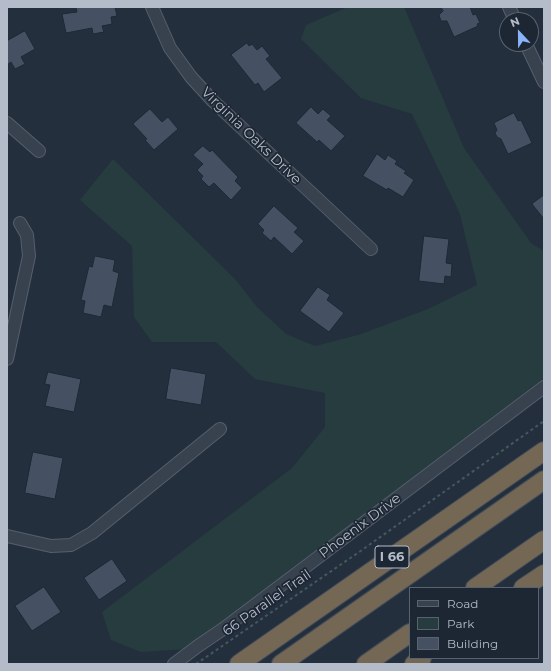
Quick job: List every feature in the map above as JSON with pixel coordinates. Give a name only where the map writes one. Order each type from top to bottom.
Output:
[{"type":"highway","name":"I 66","points":[[239,664],[544,451]]},
{"type":"highway","points":[[281,664],[544,480]]},
{"type":"highway","points":[[477,587],[544,540]]},
{"type":"highway","points":[[524,587],[544,574]]},
{"type":"highway","points":[[366,664],[409,634]]},
{"type":"street","name":"Virginia Oaks Drive","points":[[152,7],[170,48],[191,77],[213,101],[371,249]]},
{"type":"street","points":[[530,52],[544,82]]},
{"type":"street","points":[[7,123],[39,151]]},
{"type":"street","points":[[7,359],[29,256],[26,235],[20,223]]},
{"type":"street","name":"Phoenix Drive","points":[[174,664],[223,629],[544,387]]},
{"type":"street","points":[[7,536],[51,546],[71,545],[92,533],[220,429]]},
{"type":"path","name":"66 Parallel Trail","points":[[196,664],[362,550],[544,421]]},
{"type":"green space","points":[[348,7],[404,7],[464,148],[531,243],[544,251],[544,378],[187,649],[141,652],[111,640],[102,612],[292,468],[325,427],[325,393],[255,379],[216,342],[152,342],[134,317],[132,246],[80,200],[113,159],[235,279],[257,307],[286,334],[315,346],[358,335],[428,309],[477,285],[460,214],[412,114],[361,98],[301,39],[306,25]]},
{"type":"building","points":[[115,7],[117,16],[111,17],[112,24],[102,26],[104,32],[93,34],[92,28],[66,33],[62,14],[77,12],[76,8]]},
{"type":"building","points":[[441,7],[470,7],[473,15],[476,14],[480,23],[477,24],[478,26],[454,37],[447,21],[441,21],[439,15],[443,11]]},
{"type":"building","points":[[25,31],[35,49],[21,57],[25,64],[15,69],[11,62],[7,65],[7,41]]},
{"type":"building","points":[[247,43],[249,46],[252,44],[257,50],[262,46],[270,56],[266,59],[282,78],[264,92],[258,83],[255,85],[231,55]]},
{"type":"building","points":[[311,107],[318,114],[323,109],[331,116],[327,120],[345,136],[331,151],[319,140],[317,142],[296,123]]},
{"type":"building","points":[[150,109],[162,122],[168,117],[178,129],[154,150],[145,140],[147,139],[133,124]]},
{"type":"building","points":[[514,113],[518,121],[521,120],[532,143],[508,154],[501,139],[497,137],[495,133],[497,130],[494,123]]},
{"type":"building","points":[[203,146],[210,152],[212,150],[238,177],[235,181],[242,188],[231,200],[214,183],[209,187],[201,179],[203,176],[197,170],[203,164],[193,155]]},
{"type":"building","points":[[377,154],[385,160],[388,155],[397,161],[395,164],[406,171],[404,173],[414,180],[403,197],[388,188],[387,190],[363,176]]},
{"type":"building","points":[[544,195],[544,219],[532,204]]},
{"type":"building","points":[[274,206],[298,228],[294,232],[304,241],[292,254],[274,237],[271,241],[262,233],[264,230],[258,224]]},
{"type":"building","points":[[424,236],[449,239],[446,263],[452,264],[451,277],[445,276],[444,284],[419,281]]},
{"type":"building","points":[[95,256],[115,260],[113,271],[119,273],[112,307],[104,305],[101,317],[83,313],[85,301],[81,300],[89,266],[92,267]]},
{"type":"building","points":[[318,287],[330,295],[327,300],[344,313],[329,332],[300,311]]},
{"type":"building","points":[[171,368],[206,374],[201,405],[166,399]]},
{"type":"building","points":[[48,372],[81,379],[74,412],[45,406],[50,385],[45,384]]},
{"type":"building","points":[[33,452],[63,458],[55,499],[25,493]]},
{"type":"building","points":[[112,559],[127,581],[99,600],[84,578]]},
{"type":"building","points":[[44,587],[61,612],[32,631],[15,606]]}]
